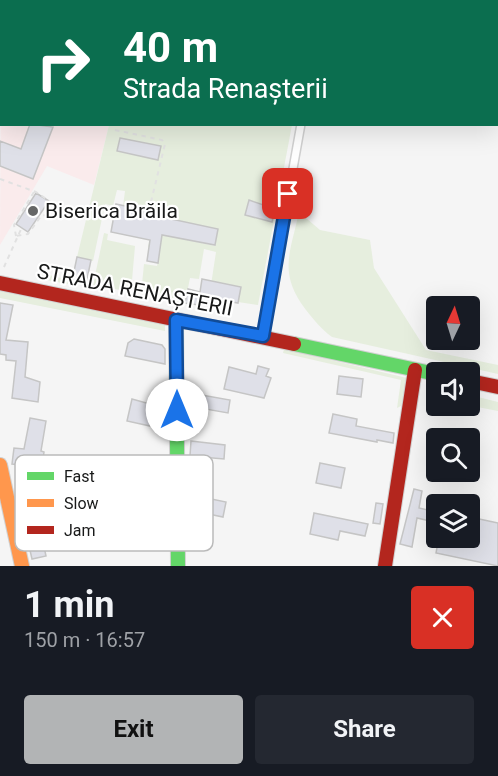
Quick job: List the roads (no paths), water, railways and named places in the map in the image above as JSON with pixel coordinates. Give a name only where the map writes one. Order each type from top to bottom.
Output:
[{"type":"street","name":"STRADA RENAȘTERII","points":[[1,278],[176,320],[263,336],[426,372]]},
{"type":"street","points":[[176,320],[177,455]]},
{"type":"street","points":[[385,566],[415,370]]},
{"type":"street","points":[[480,383],[498,387]]},
{"type":"street","points":[[0,465],[15,534]]},
{"type":"street","points":[[19,551],[22,566]]},
{"type":"street","points":[[178,551],[178,566]]},
{"type":"lane","points":[[263,336],[301,126]]},
{"type":"place","name":"Biserica Brăila","points":[[33,211]]}]
